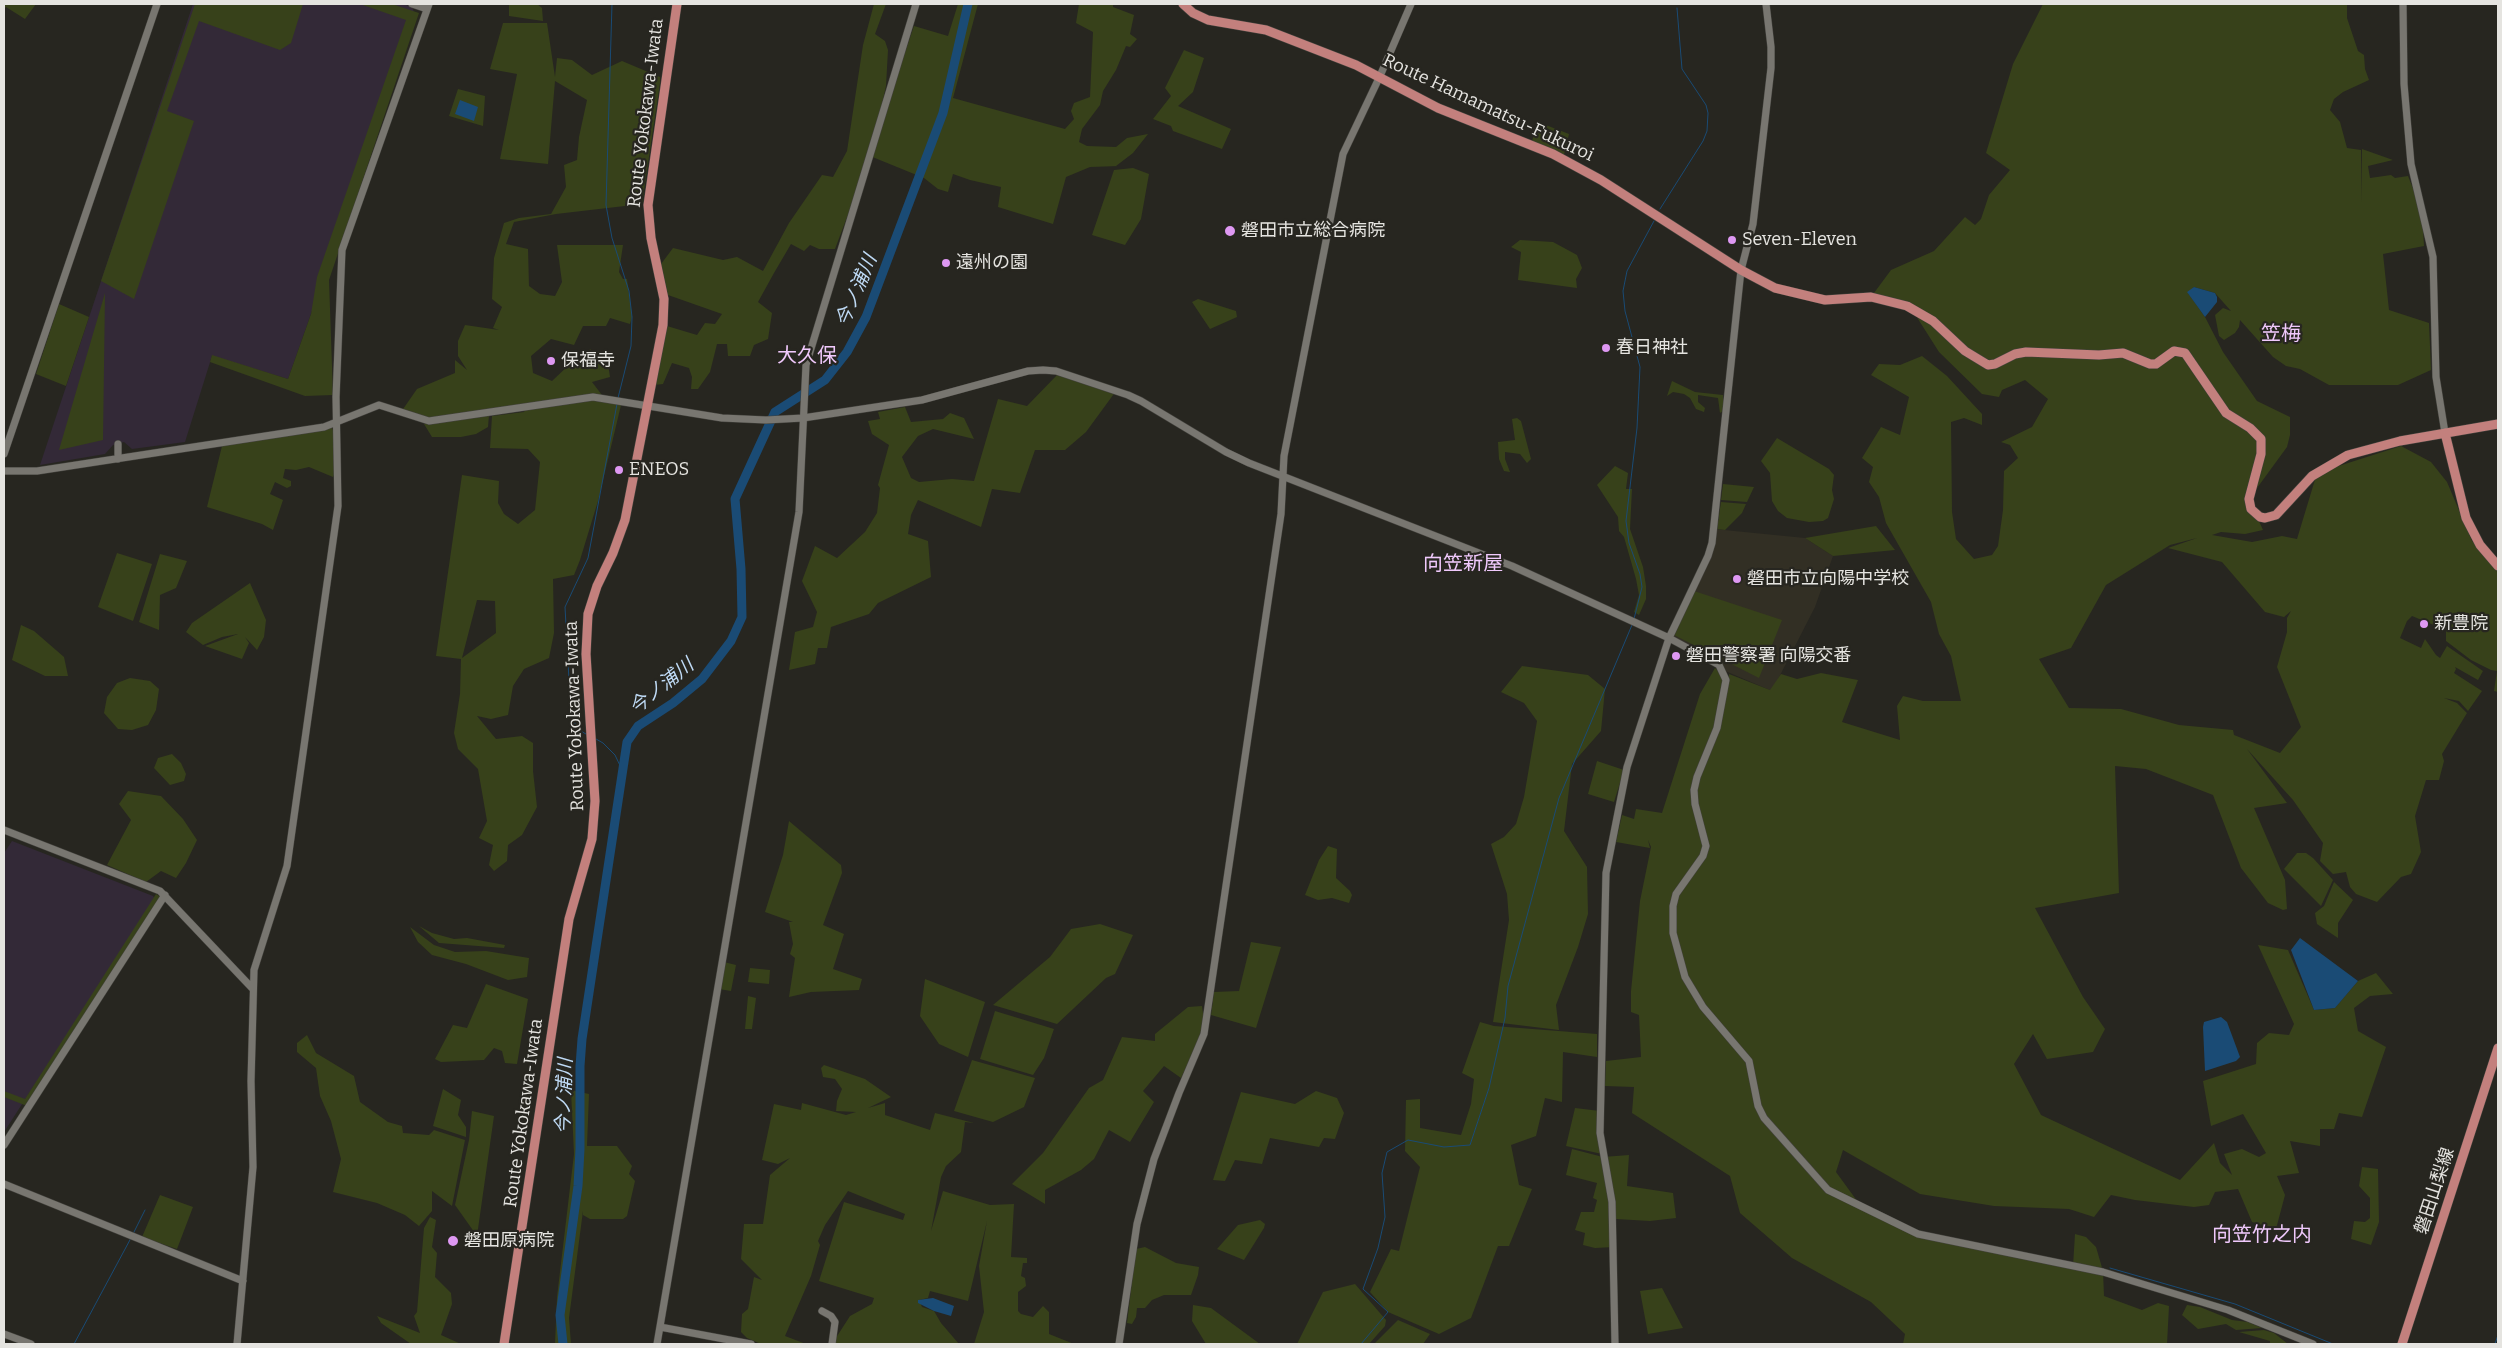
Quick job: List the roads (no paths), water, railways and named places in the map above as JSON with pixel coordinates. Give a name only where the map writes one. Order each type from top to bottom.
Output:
[{"type":"main road","name":"Route Yokokawa-Iwata","points":[[504,1344],[535,1156],[569,919],[592,839],[595,802],[586,654],[588,614],[597,586],[616,546],[625,520],[664,325],[664,299],[651,238],[648,205],[677,4]]},
{"type":"main road","name":"Route Hamamatsu-Fukuroi","points":[[1183,4],[1193,13],[1208,20],[1266,30],[1380,76],[1438,108],[1532,145],[1568,162],[1764,284],[1786,292],[1825,300],[1871,297],[1906,306],[1933,321],[1966,351],[1988,365],[1995,364],[2015,354],[2026,352],[2099,355],[2123,353],[2150,364],[2156,364],[2174,351],[2185,352],[2226,413],[2250,428],[2261,439],[2261,454],[2250,493],[2249,504],[2255,514],[2266,518],[2276,515],[2312,476],[2348,455],[2370,447],[2446,433]]},
{"type":"main road","points":[[2498,424],[2446,433],[2466,518],[2480,545],[2498,566]]},
{"type":"main road","name":"磐田山梨線","points":[[2402,1344],[2498,1048]]},
{"type":"street","points":[[4,454],[157,4]]},
{"type":"street","points":[[237,1344],[253,1167],[252,988],[257,956],[287,866],[338,506],[337,339],[342,250],[428,6],[412,4]]},
{"type":"street","points":[[657,1344],[797,522],[804,389],[809,351],[916,4]]},
{"type":"street","points":[[1119,1344],[1137,1224],[1154,1159],[1172,1108],[1204,1034],[1273,572],[1284,478],[1284,456],[1343,154],[1411,4]]},
{"type":"street","points":[[1615,1344],[1613,1210],[1600,1133],[1606,873],[1626,771],[1669,638],[1708,556],[1712,542],[1740,270],[1753,224],[1771,68],[1772,47],[1766,4]]},
{"type":"street","points":[[2403,4],[2404,84],[2410,164],[2433,257],[2436,377],[2446,433]]},
{"type":"street","points":[[4,471],[37,471],[337,423],[379,405],[428,421],[576,398],[622,401],[722,418],[766,420],[803,418],[922,400],[1028,371],[1043,370],[1056,372],[1141,400],[1226,452],[1284,478],[1512,566],[1669,638],[1720,665],[1726,680],[1718,728],[1694,783],[1693,796],[1706,840],[1705,851],[1680,888],[1673,906],[1673,933],[1685,977],[1703,1007],[1746,1055],[1752,1068],[1758,1106],[1764,1118],[1822,1184],[1835,1195],[1918,1234],[2103,1272],[2228,1310],[2313,1344]]},
{"type":"street","points":[[118,444],[118,459]]},
{"type":"street","points":[[4,830],[165,895],[252,988]]},
{"type":"street","points":[[4,1145],[165,895]]},
{"type":"street","points":[[4,1184],[243,1280]]},
{"type":"street","points":[[822,1311],[831,1316],[835,1322],[832,1344]]},
{"type":"street","points":[[660,1327],[751,1344]]},
{"type":"street","points":[[4,1334],[31,1344]]},
{"type":"water","points":[[460,100],[478,107],[474,121],[455,114]]},
{"type":"water","points":[[2194,287],[2215,293],[2217,297],[2217,302],[2205,317],[2187,292]]},
{"type":"water","points":[[2300,938],[2358,981],[2335,1008],[2314,1010],[2291,950]]},
{"type":"water","points":[[2221,1017],[2227,1022],[2240,1057],[2236,1061],[2205,1071],[2204,1022]]},
{"type":"water","points":[[933,1298],[954,1306],[951,1316],[934,1311],[918,1303],[918,1300]]},
{"type":"waterway","points":[[612,4],[606,205],[612,238],[629,291],[632,317],[631,346],[618,398]]},
{"type":"waterway","name":"今ノ浦川","points":[[563,1344],[560,1315],[578,1186],[582,1039],[627,742],[638,726],[673,703],[702,679],[731,641],[742,617],[741,569],[735,499],[775,412],[825,380],[847,352],[866,317],[943,113],[968,4]]},
{"type":"waterway","points":[[1660,209],[1703,141],[1707,131],[1708,113],[1706,105],[1682,69],[1677,8]]},
{"type":"waterway","points":[[1634,619],[1642,587],[1640,574],[1629,543],[1626,521],[1637,428],[1640,367],[1625,311],[1623,291],[1627,271],[1654,221]]},
{"type":"waterway","points":[[586,734],[579,730],[571,717],[565,607],[588,558],[617,404]]},
{"type":"waterway","points":[[1361,1344],[1388,1312],[1363,1289],[1378,1248],[1385,1217],[1382,1173],[1387,1152],[1408,1140],[1444,1147],[1470,1145],[1489,1088],[1505,1018],[1508,986],[1559,798],[1632,625]]},
{"type":"waterway","points":[[596,739],[615,755],[624,774]]},
{"type":"waterway","points":[[133,1234],[145,1210]]},
{"type":"waterway","points":[[74,1344],[131,1238]]},
{"type":"waterway","points":[[2110,1268],[2235,1304],[2333,1344]]},
{"type":"waterway","points":[[2495,1344],[2498,1335]]},
{"type":"place","name":"磐田市立総合病院","points":[[1230,231]]},
{"type":"place","name":"Seven-Eleven","points":[[1732,240]]},
{"type":"place","name":"遠州の園","points":[[946,263]]},
{"type":"place","name":"春日神社","points":[[1606,348]]},
{"type":"place","name":"保福寺","points":[[551,361]]},
{"type":"place","name":"ENEOS","points":[[619,470]]},
{"type":"place","name":"磐田市立向陽中学校","points":[[1737,579]]},
{"type":"place","name":"新豊院","points":[[2424,624]]},
{"type":"place","name":"磐田警察署 向陽交番","points":[[1676,656]]},
{"type":"place","name":"磐田原病院","points":[[453,1241]]},
{"type":"district","name":"笠梅","points":[[2281,334]]},
{"type":"district","name":"大久保","points":[[807,356]]},
{"type":"district","name":"向笠新屋","points":[[1463,564]]},
{"type":"district","name":"向笠竹之内","points":[[2262,1235]]}]
